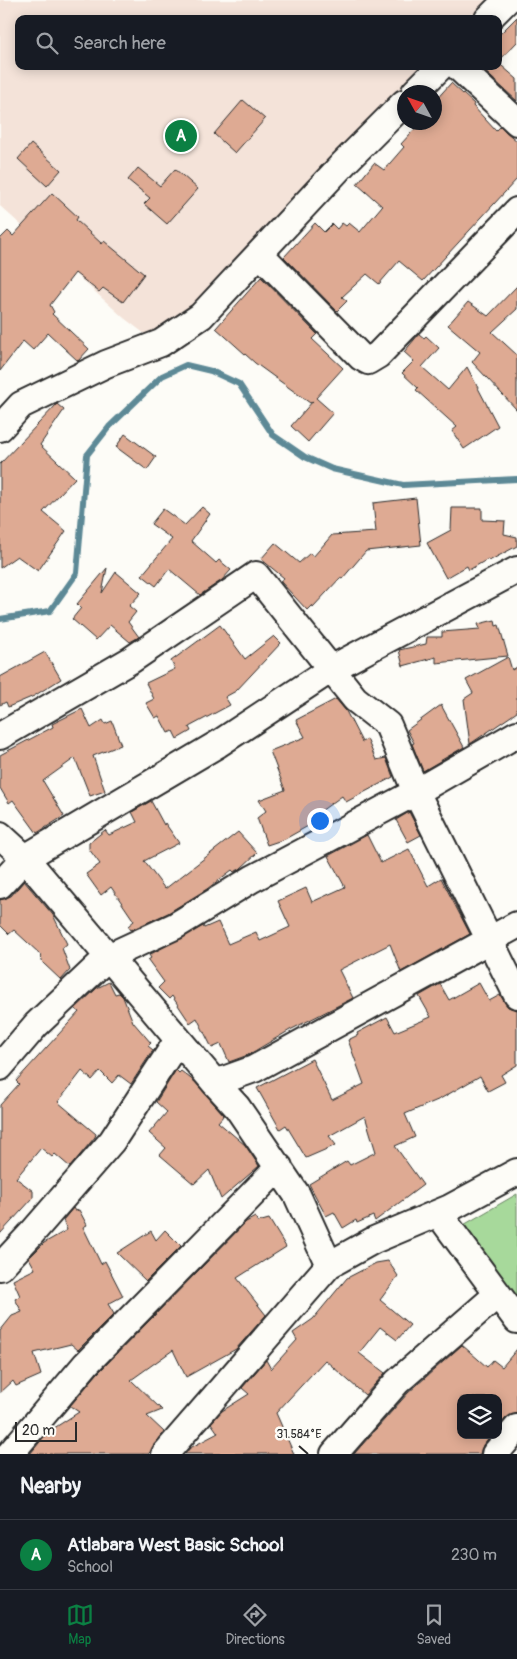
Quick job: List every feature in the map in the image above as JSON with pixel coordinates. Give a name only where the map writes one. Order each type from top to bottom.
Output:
[{"type":"street","points":[[492,15],[507,0]]},
{"type":"street","points":[[422,85],[437,70]]},
{"type":"street","points":[[461,70],[517,122]]},
{"type":"street","points":[[0,428],[21,405],[106,364],[161,344],[201,316],[344,163],[397,110]]},
{"type":"street","points":[[260,254],[354,351],[368,361],[378,355],[517,211]]},
{"type":"street","points":[[0,885],[25,858],[218,744],[332,668],[517,570]]},
{"type":"street","points":[[0,736],[131,660],[256,575],[355,699],[388,725],[416,792],[517,995]]},
{"type":"street","points":[[0,1067],[36,1025],[108,957],[175,926],[252,879],[416,792],[517,734]]},
{"type":"street","points":[[0,835],[25,858],[178,1040],[237,1106],[297,1195],[330,1265]]},
{"type":"street","points":[[215,1083],[254,1069],[488,939],[517,925]]},
{"type":"street","points":[[0,1267],[32,1233],[112,1140],[178,1040]]},
{"type":"street","points":[[10,1454],[86,1364],[279,1167]]},
{"type":"street","points":[[164,1454],[330,1265],[374,1240],[438,1213],[517,1172]]},
{"type":"street","points":[[438,1213],[517,1320]]},
{"type":"street","points":[[334,1454],[397,1382],[498,1294]]},
{"type":"street","points":[[495,1454],[517,1428]]},
{"type":"shaded area","points":[[0,0],[493,0],[479,15],[15,15],[15,70],[425,70],[411,85],[397,85],[397,99],[201,303],[169,327],[145,334],[124,318],[0,206]]},
{"type":"green space","points":[[517,1194],[517,1315],[455,1230]]},
{"type":"building","points":[[517,17],[517,42],[502,58],[502,32]]},
{"type":"building","points":[[502,66],[517,79],[517,101],[483,70],[502,70]]},
{"type":"building","points":[[451,83],[474,104],[473,106],[496,131],[500,127],[517,141],[517,179],[423,281],[399,261],[379,284],[367,274],[342,297],[347,301],[337,311],[284,257],[315,223],[324,232],[332,224],[337,229],[342,223],[346,226],[349,223],[360,232],[382,206],[357,184],[374,163],[384,170],[404,147],[401,144],[414,130],[442,130],[442,93]]},
{"type":"building","points":[[243,100],[265,119],[235,153],[214,134]]},
{"type":"building","points":[[31,144],[61,170],[47,186],[18,159]]},
{"type":"building","points":[[138,168],[160,186],[175,169],[198,189],[167,224],[144,204],[150,198],[128,180]]},
{"type":"building","points":[[52,193],[78,217],[76,220],[102,244],[104,241],[144,274],[123,302],[103,288],[99,292],[75,273],[50,305],[54,312],[52,314],[89,349],[78,361],[48,333],[33,350],[23,341],[0,371],[0,239],[8,231],[13,236]]},
{"type":"building","points":[[261,277],[317,334],[312,339],[343,368],[316,398],[333,413],[308,442],[291,426],[313,401],[310,403],[255,363],[216,328]]},
{"type":"building","points":[[517,286],[517,309],[492,332],[517,355],[517,410],[472,362],[480,352],[448,325],[468,302],[488,316]]},
{"type":"building","points":[[419,334],[424,338],[426,336],[439,348],[422,367],[448,390],[467,367],[498,426],[464,449],[452,431],[457,427],[416,390],[418,388],[402,373],[414,361],[404,352]]},
{"type":"building","points":[[57,404],[64,410],[40,445],[75,478],[43,512],[66,531],[38,571],[17,556],[0,568],[0,464]]},
{"type":"building","points":[[125,434],[156,457],[147,470],[116,447]]},
{"type":"building","points":[[416,498],[421,545],[366,551],[342,579],[340,578],[313,607],[312,605],[307,610],[280,581],[284,578],[261,559],[275,543],[299,563],[310,553],[313,557],[332,535],[376,532],[373,503]]},
{"type":"building","points":[[202,507],[210,514],[191,541],[216,563],[219,560],[231,570],[222,580],[200,595],[169,569],[156,586],[142,575],[172,539],[151,524],[163,509],[185,525]]},
{"type":"building","points":[[452,508],[482,508],[482,520],[505,521],[504,534],[517,537],[517,546],[469,570],[467,566],[446,578],[427,543],[451,530]]},
{"type":"building","points":[[107,568],[102,593],[116,572],[141,593],[129,606],[136,612],[128,622],[139,637],[130,642],[110,625],[96,640],[72,619],[81,608],[77,604]]},
{"type":"building","points":[[495,620],[496,626],[499,625],[508,656],[436,663],[436,657],[403,666],[399,650],[426,644],[427,637],[442,637],[442,632],[480,629],[478,624]]},
{"type":"building","points":[[220,625],[245,659],[274,636],[281,643],[236,691],[225,697],[230,705],[189,727],[191,731],[177,739],[173,731],[168,733],[159,716],[155,718],[146,703],[154,699],[146,683],[175,669],[171,661]]},
{"type":"building","points":[[45,652],[61,679],[34,696],[8,707],[6,702],[0,705],[0,677]]},
{"type":"building","points":[[508,657],[512,670],[517,667],[517,712],[470,744],[464,699],[473,693],[466,680]]},
{"type":"building","points":[[336,699],[346,711],[362,742],[367,739],[376,760],[386,758],[393,777],[346,802],[342,796],[314,816],[317,821],[285,839],[267,845],[257,818],[266,811],[259,800],[285,790],[270,751],[305,737],[296,720]]},
{"type":"building","points":[[441,705],[464,747],[423,771],[412,744],[414,743],[407,730]]},
{"type":"building","points":[[82,709],[91,728],[103,720],[105,724],[112,721],[121,745],[93,756],[105,791],[90,796],[75,758],[43,781],[64,816],[37,833],[13,800],[9,803],[0,788],[0,755],[53,727],[52,724]]},
{"type":"building","points":[[151,801],[164,825],[165,823],[179,843],[144,861],[165,889],[238,832],[257,853],[240,869],[234,872],[232,870],[207,889],[168,913],[131,930],[128,926],[134,921],[111,887],[101,895],[86,874],[100,864],[89,849],[89,843],[105,830],[109,835],[137,822],[132,812]]},
{"type":"building","points":[[409,812],[421,835],[408,842],[396,820]]},
{"type":"building","points":[[367,835],[381,863],[409,849],[428,886],[441,878],[470,934],[401,972],[390,944],[339,970],[353,998],[290,1030],[248,1055],[229,1062],[221,1044],[212,1048],[197,1018],[190,1023],[172,996],[169,999],[158,988],[164,982],[148,960],[151,958],[149,955],[203,926],[204,928],[218,922],[228,944],[256,932],[260,941],[290,927],[278,901],[306,888],[312,902],[345,887],[328,856]]},
{"type":"building","points":[[24,881],[53,915],[67,944],[62,948],[70,970],[61,980],[43,963],[40,954],[14,930],[9,934],[0,925],[0,900],[11,896]]},
{"type":"building","points":[[109,982],[115,994],[119,993],[123,997],[133,1022],[151,1043],[148,1046],[153,1050],[131,1084],[119,1075],[112,1083],[100,1071],[92,1080],[82,1071],[58,1102],[96,1134],[95,1137],[70,1167],[55,1154],[52,1157],[41,1148],[16,1178],[33,1191],[33,1198],[0,1234],[0,1105],[19,1084],[16,1081],[79,1012],[75,1009],[97,988]]},
{"type":"building","points":[[479,983],[489,1001],[500,995],[508,1007],[517,1010],[517,1065],[501,1075],[505,1082],[488,1091],[480,1076],[440,1099],[405,1114],[415,1137],[395,1146],[423,1185],[375,1221],[373,1216],[357,1223],[356,1220],[343,1228],[334,1212],[326,1216],[309,1184],[347,1161],[350,1165],[376,1152],[365,1116],[329,1136],[336,1145],[306,1158],[286,1125],[280,1129],[257,1088],[312,1059],[332,1100],[364,1084],[348,1040],[387,1017],[395,1032],[431,1017],[419,996],[440,984],[449,1000]]},
{"type":"building","points":[[176,1070],[179,1073],[181,1071],[195,1082],[224,1115],[218,1122],[245,1145],[259,1166],[221,1199],[209,1170],[194,1184],[160,1155],[166,1148],[149,1133],[167,1112],[156,1102]]},
{"type":"building","points":[[73,1208],[75,1211],[79,1210],[87,1225],[83,1227],[101,1264],[105,1261],[123,1296],[108,1304],[114,1314],[78,1350],[71,1344],[34,1353],[41,1375],[16,1386],[13,1381],[0,1393],[0,1331],[12,1316],[22,1312],[15,1299],[20,1296],[13,1280],[35,1269],[29,1258],[44,1243],[67,1230],[63,1220]]},
{"type":"building","points":[[255,1217],[258,1222],[269,1219],[286,1247],[237,1278],[266,1315],[236,1349],[186,1377],[173,1350],[131,1380],[162,1410],[147,1416],[164,1432],[150,1452],[148,1454],[30,1454],[48,1432],[79,1412],[70,1406],[97,1374],[246,1222]]},
{"type":"building","points":[[165,1230],[181,1246],[146,1281],[117,1253],[151,1231],[156,1240]]},
{"type":"building","points":[[388,1261],[398,1276],[380,1300],[410,1325],[397,1340],[380,1327],[359,1353],[385,1373],[365,1395],[325,1360],[276,1413],[294,1454],[185,1454],[190,1448],[218,1433],[211,1423],[222,1411],[249,1394],[242,1388],[266,1360],[271,1369],[297,1340],[293,1333],[313,1319],[347,1278],[376,1263]]},
{"type":"building","points":[[462,1345],[487,1367],[493,1360],[502,1367],[517,1349],[517,1413],[506,1418],[502,1422],[502,1394],[457,1394],[457,1439],[488,1439],[480,1454],[354,1454],[408,1393]]},
{"type":"waterway","points":[[0,619],[50,611],[77,573],[87,455],[109,427],[162,376],[186,365],[211,371],[239,384],[273,435],[305,457],[332,469],[403,485],[517,479]]},
{"type":"place","name":"Atlabara West Basic School","points":[[181,136]]}]
